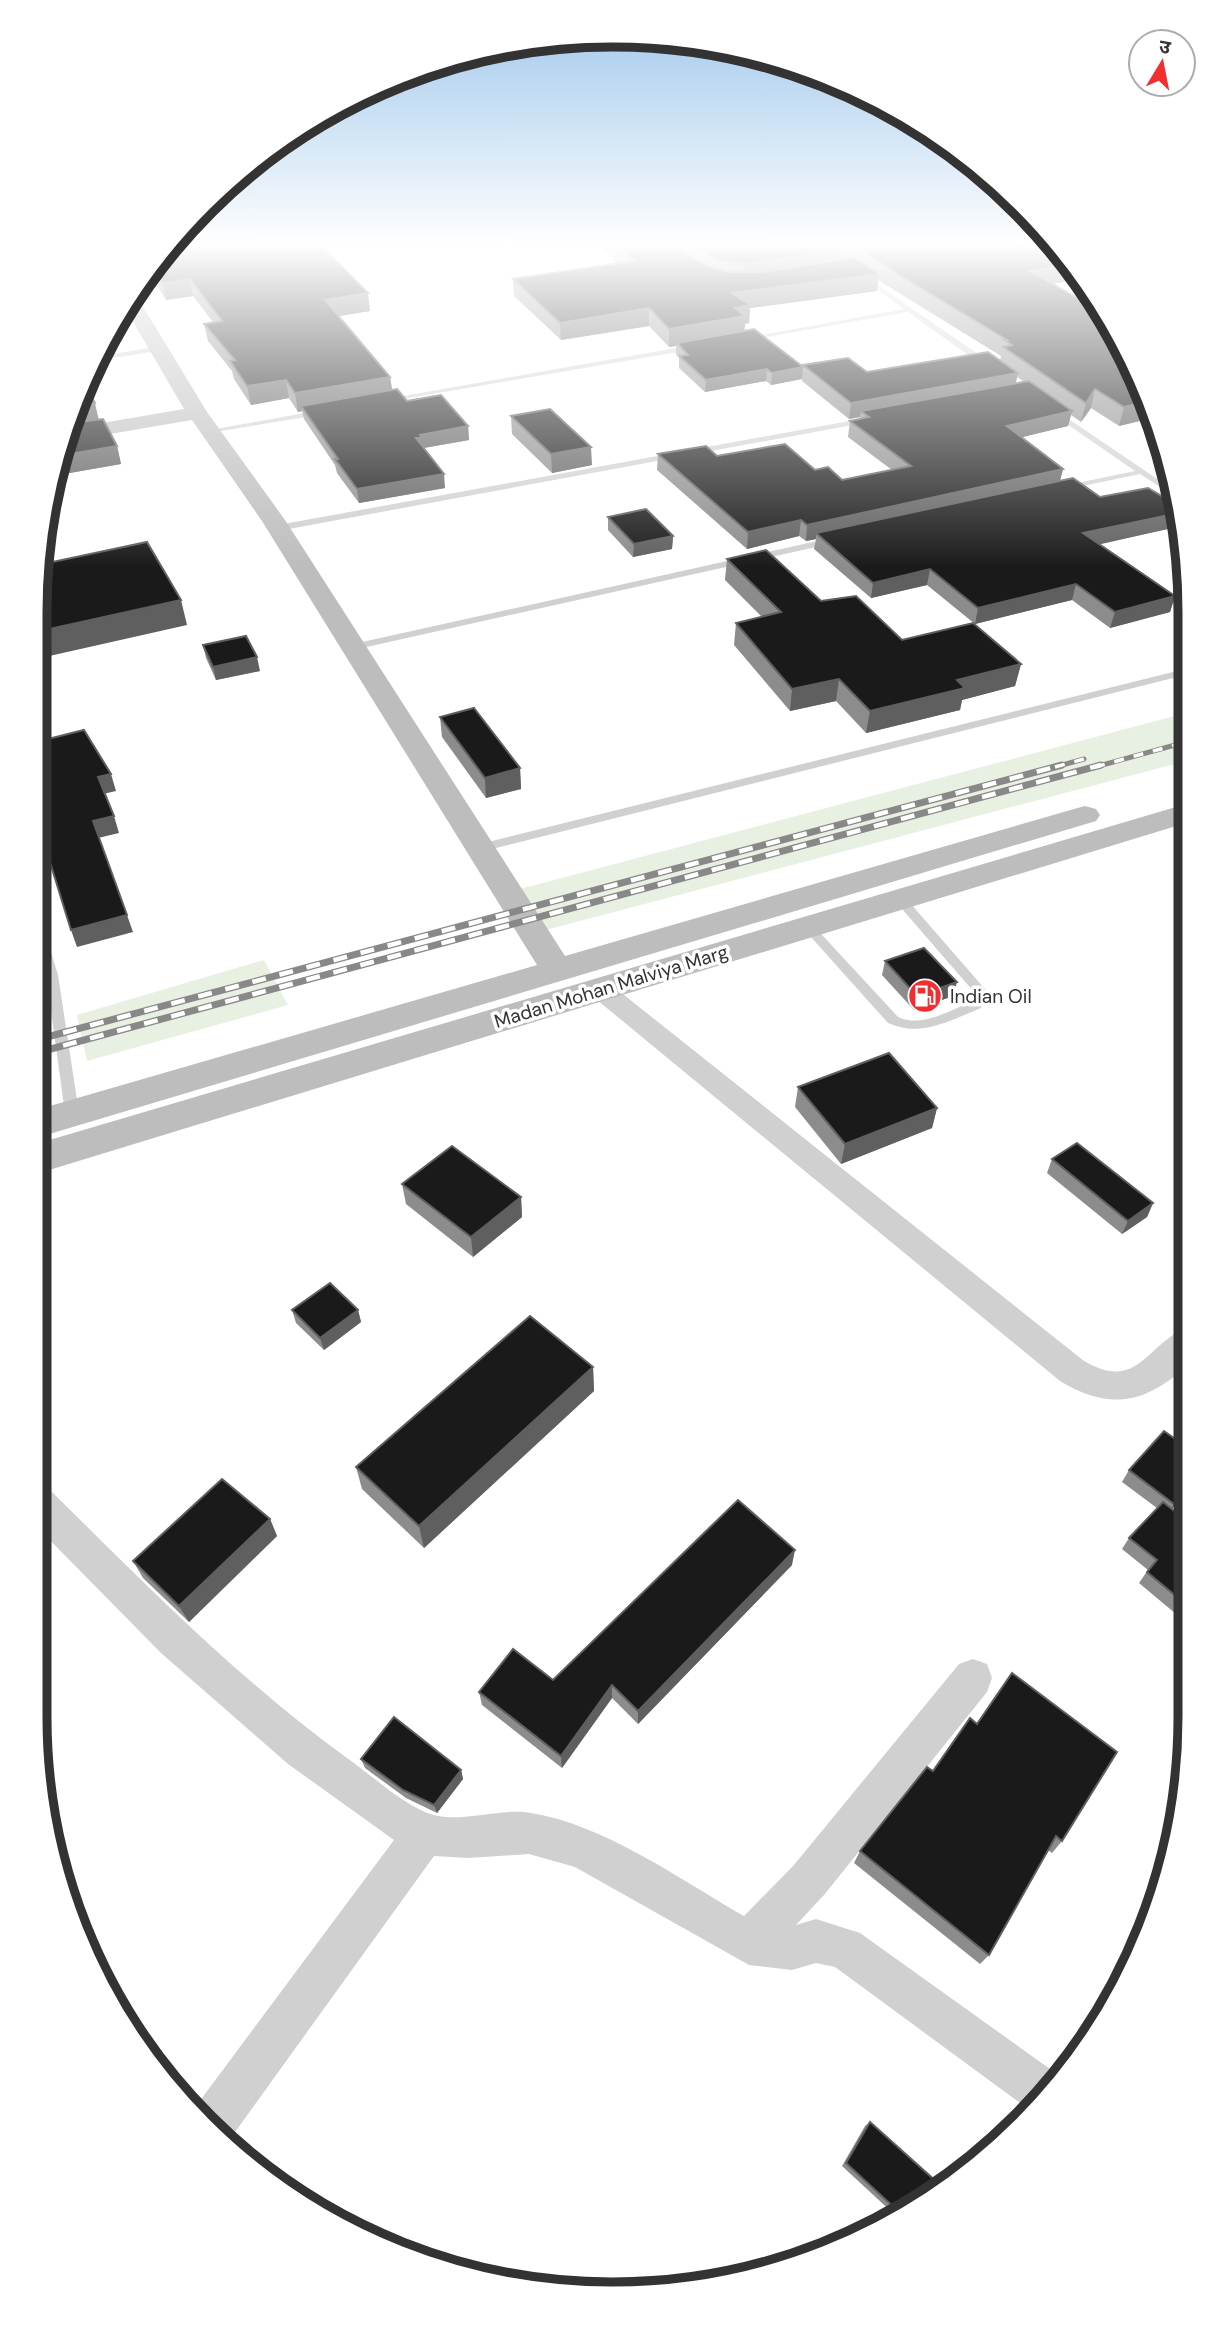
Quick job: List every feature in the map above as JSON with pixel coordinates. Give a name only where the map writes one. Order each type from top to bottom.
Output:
[{"type":"main road","points":[[163,351],[203,422],[278,528],[557,970]]},
{"type":"main road","points":[[76,435],[203,422]]},
{"type":"main road","name":"Madan Mohan Malviya Marg","points":[[47,1121],[1178,788]]},
{"type":"main road","name":"Madan Mohan Malviya Marg","points":[[47,1156],[1178,818]]},
{"type":"street","points":[[600,989],[1072,1371],[1101,1386],[1124,1385],[1178,1355]]},
{"type":"street","points":[[47,1512],[175,1640],[302,1750],[390,1815],[424,1834],[468,1837],[529,1833],[583,1847],[749,1943],[792,1948],[816,1941],[845,1948],[1038,2088]]},
{"type":"street","points":[[749,1943],[809,1880],[973,1678]]},
{"type":"street","points":[[216,2119],[424,1834]]},
{"type":"lane","points":[[109,357],[145,351]]},
{"type":"lane","points":[[374,402],[675,351]]},
{"type":"lane","points":[[967,351],[994,369]]},
{"type":"lane","points":[[1046,405],[1163,487]]},
{"type":"lane","points":[[203,422],[333,410]]},
{"type":"lane","points":[[278,528],[876,418]]},
{"type":"lane","points":[[1059,490],[1140,471]]},
{"type":"lane","points":[[354,647],[842,538]]},
{"type":"lane","points":[[480,848],[1178,674]]},
{"type":"lane","points":[[808,927],[893,1020],[902,1026],[918,1026],[976,1005],[980,991],[900,899]]},
{"type":"lane","points":[[47,959],[52,975],[72,1113]]},
{"type":"lane","points":[[47,976],[52,975]]},
{"type":"green space","points":[[1178,715],[1178,763],[542,931],[520,889]]},
{"type":"green space","points":[[264,960],[288,1005],[87,1061],[77,1015]]},
{"type":"building","points":[[227,351],[368,351],[390,377],[295,393],[286,380],[247,386],[230,361],[235,360]]},
{"type":"building","points":[[684,351],[782,351],[803,367],[772,373],[767,369],[706,380],[679,356],[688,355]]},
{"type":"building","points":[[1008,351],[1113,351],[1138,404],[1124,407],[1095,389],[1086,403]]},
{"type":"building","points":[[988,352],[1018,373],[851,403],[803,365],[848,358],[867,372]]},
{"type":"building","points":[[1029,381],[1072,411],[1007,426],[1063,469],[807,525],[801,520],[748,532],[658,454],[706,446],[717,456],[785,444],[815,470],[828,467],[842,480],[911,466],[850,421],[869,417],[861,411]]},
{"type":"building","points":[[397,389],[407,401],[441,395],[468,426],[416,438],[444,474],[357,489],[301,406]]},
{"type":"building","points":[[91,395],[95,403],[87,404]]},
{"type":"building","points":[[550,409],[591,447],[551,454],[511,416]]},
{"type":"building","points":[[103,419],[117,446],[70,454],[80,422]]},
{"type":"building","points":[[1073,478],[1100,497],[1148,488],[1166,499],[1169,515],[1083,533],[1175,596],[1115,612],[1076,584],[978,608],[930,569],[873,583],[816,533]]},
{"type":"building","points":[[646,509],[673,536],[634,544],[608,517]]},
{"type":"building","points":[[147,542],[181,600],[47,630],[49,563]]},
{"type":"building","points":[[766,550],[821,601],[856,596],[902,640],[973,623],[1021,664],[957,680],[965,688],[870,711],[839,679],[792,689],[736,623],[781,612],[727,559]]},
{"type":"building","points":[[246,636],[257,657],[213,667],[203,645]]},
{"type":"building","points":[[474,708],[520,768],[485,778],[440,717]]},
{"type":"building","points":[[84,730],[111,774],[98,777],[114,816],[93,821],[127,915],[71,930],[47,852],[47,739]]},
{"type":"building","points":[[924,948],[957,982],[917,996],[885,961]]},
{"type":"building","points":[[889,1053],[937,1108],[845,1144],[798,1087]]},
{"type":"building","points":[[1077,1143],[1153,1203],[1128,1221],[1052,1159]]},
{"type":"building","points":[[452,1146],[521,1197],[471,1237],[402,1184]]},
{"type":"building","points":[[330,1283],[358,1310],[320,1338],[292,1310]]},
{"type":"building","points":[[530,1316],[593,1367],[419,1526],[356,1467]]},
{"type":"building","points":[[1164,1431],[1178,1441],[1178,1499],[1174,1504],[1129,1470]]},
{"type":"building","points":[[222,1479],[270,1519],[179,1606],[133,1561]]},
{"type":"building","points":[[738,1500],[795,1550],[638,1711],[612,1685],[561,1756],[479,1692],[513,1649],[553,1680]]},
{"type":"building","points":[[1163,1502],[1178,1514],[1178,1598],[1147,1572],[1157,1560],[1129,1538]]},
{"type":"building","points":[[1012,1673],[1117,1752],[1062,1841],[1056,1836],[989,1955],[860,1851],[927,1767],[933,1771],[970,1718],[977,1724]]},
{"type":"building","points":[[394,1717],[461,1770],[434,1805],[403,1790],[361,1759]]},
{"type":"building","points":[[870,2122],[935,2180],[893,2207],[846,2163]]},
{"type":"railway","points":[[1095,767],[1178,744]]},
{"type":"railway","points":[[1055,767],[1084,759]]},
{"type":"railway","points":[[47,1037],[1062,765]]},
{"type":"railway","points":[[47,1050],[1101,765]]},
{"type":"place","name":"Indian Oil","points":[[925,996]]}]
